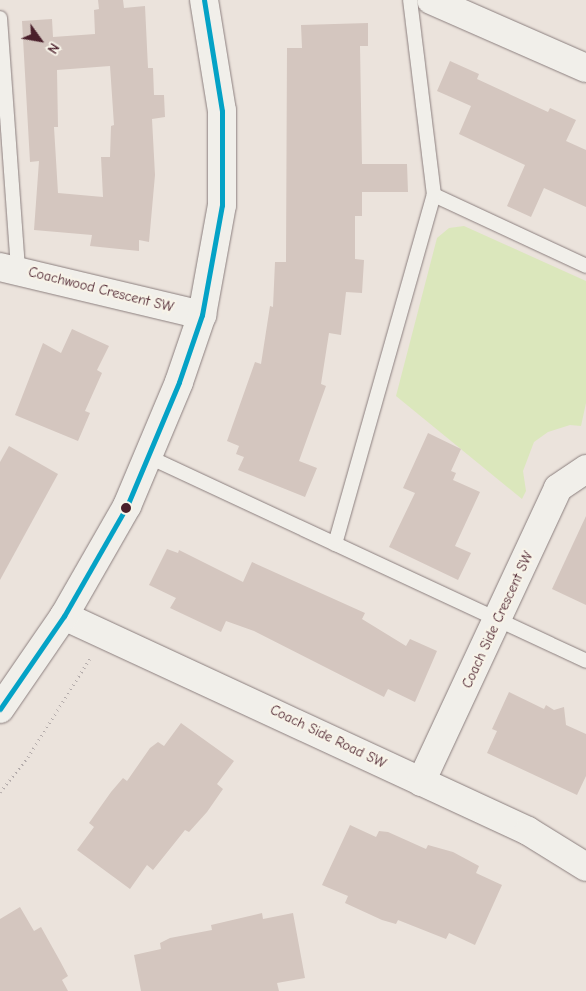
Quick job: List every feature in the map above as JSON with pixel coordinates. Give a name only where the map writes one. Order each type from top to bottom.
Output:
[{"type":"street","points":[[0,709],[64,616],[127,506],[149,457],[202,314],[222,205],[222,111],[204,0]]},
{"type":"street","points":[[431,0],[586,68]]},
{"type":"street","name":"Coachwood Crescent SW","points":[[9,268],[202,314]]},
{"type":"street","name":"Coach Side Crescent SW","points":[[421,782],[499,621],[558,488],[586,469]]},
{"type":"street","name":"Coach Side Road SW","points":[[64,616],[528,830],[586,867]]},
{"type":"lane","points":[[335,544],[434,195],[410,0]]},
{"type":"lane","points":[[0,18],[9,268]]},
{"type":"lane","points":[[434,195],[586,266]]},
{"type":"lane","points":[[149,457],[586,661]]},
{"type":"path","points":[[0,792],[28,757],[105,634]]},
{"type":"green space","points":[[464,226],[586,281],[586,403],[581,426],[570,425],[548,432],[534,442],[523,471],[526,491],[522,499],[396,396],[437,238],[449,228]]},
{"type":"building","points":[[98,0],[123,0],[124,8],[145,6],[148,68],[153,68],[154,95],[164,95],[165,117],[152,119],[155,175],[149,242],[139,240],[139,251],[90,246],[92,235],[34,230],[39,161],[30,162],[22,21],[52,19],[53,37],[95,34],[94,10],[99,9]],"holes":[[[110,66],[114,125],[111,126],[110,157],[101,157],[103,197],[58,193],[54,127],[58,127],[57,70]]]},
{"type":"building","points":[[368,23],[368,46],[360,46],[362,164],[407,164],[408,192],[362,192],[362,216],[355,216],[355,259],[364,260],[362,293],[346,292],[341,335],[329,333],[321,384],[326,386],[299,461],[317,468],[305,497],[238,470],[244,457],[236,454],[239,446],[227,441],[255,362],[261,364],[270,306],[273,307],[275,262],[286,262],[287,48],[302,48],[301,25]]},
{"type":"building","points":[[450,61],[479,74],[477,79],[548,112],[550,108],[576,120],[566,141],[586,150],[586,207],[544,188],[531,217],[507,206],[525,165],[459,134],[471,106],[437,91]]},
{"type":"building","points":[[72,329],[109,346],[97,370],[102,373],[85,411],[90,413],[78,441],[15,415],[43,343],[61,353]]},
{"type":"building","points":[[428,433],[461,449],[451,471],[456,473],[453,480],[480,492],[455,546],[471,553],[458,580],[389,547],[415,493],[403,488]]},
{"type":"building","points":[[9,446],[58,474],[0,580],[0,462]]},
{"type":"building","points":[[586,516],[586,605],[552,589]]},
{"type":"building","points":[[167,549],[178,553],[179,550],[243,582],[252,562],[365,613],[362,619],[406,646],[410,639],[437,651],[415,702],[388,689],[384,697],[254,631],[226,621],[221,632],[170,608],[176,598],[149,585]]},
{"type":"building","points":[[509,692],[544,709],[546,705],[554,710],[564,707],[566,725],[586,734],[586,776],[577,795],[487,753],[497,731],[492,729]]},
{"type":"building","points":[[181,723],[234,761],[217,784],[223,789],[207,812],[189,832],[185,830],[153,870],[147,865],[130,889],[77,850],[94,827],[89,823],[111,792],[123,778],[127,781],[150,748],[158,742],[164,746]]},
{"type":"building","points":[[350,825],[376,837],[379,831],[388,832],[426,849],[428,845],[453,852],[479,866],[476,873],[502,885],[475,945],[449,933],[446,939],[398,920],[396,924],[382,920],[345,903],[348,896],[322,885]]},
{"type":"building","points":[[20,907],[34,931],[41,927],[68,976],[62,980],[68,991],[0,991],[0,919]]},
{"type":"building","points":[[262,913],[263,919],[293,913],[305,978],[277,983],[279,991],[141,991],[134,955],[161,949],[160,943],[170,938],[212,930],[211,925]]},
{"type":"transit line","points":[[0,709],[64,616],[127,506],[179,382],[202,315],[222,205],[222,111],[204,0]]}]
